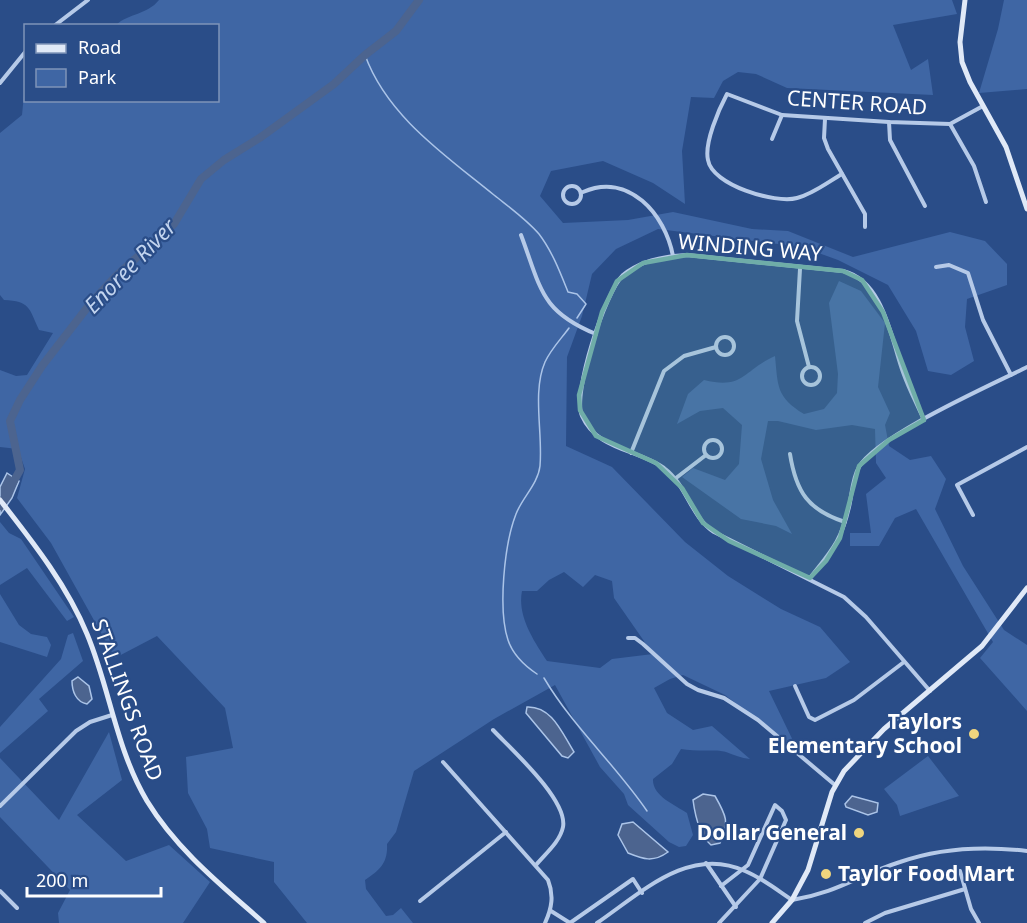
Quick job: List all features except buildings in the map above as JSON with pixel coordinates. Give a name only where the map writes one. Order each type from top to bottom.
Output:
[{"type":"street","points":[[57,24],[88,0]]},
{"type":"street","points":[[965,0],[960,42],[962,62],[1010,157],[1027,209]]},
{"type":"street","points":[[0,83],[24,53]]},
{"type":"street","name":"CENTER ROAD","points":[[842,174],[807,194],[789,199],[749,193],[720,176],[708,163],[707,155],[715,121],[727,94],[782,115],[825,119],[950,124],[983,106]]},
{"type":"street","points":[[772,140],[782,115]]},
{"type":"street","points":[[825,119],[824,138],[865,214],[865,227]]},
{"type":"street","points":[[890,122],[890,140],[925,206]]},
{"type":"street","points":[[950,124],[974,166],[986,202]]},
{"type":"street","points":[[583,192],[580,200],[572,204],[564,200],[562,193],[570,186],[583,192],[611,188],[629,192],[645,202],[662,222],[673,256]]},
{"type":"street","points":[[521,235],[550,306],[561,315],[596,334]]},
{"type":"street","name":"WINDING WAY","points":[[924,420],[904,376],[883,312],[867,285],[846,272],[673,256],[643,263],[620,278],[607,299],[579,395],[580,410],[597,436],[656,464],[676,478],[698,517],[709,529],[810,578],[854,605],[930,691]]},
{"type":"street","points":[[936,267],[949,265],[968,273],[983,320],[1011,375]]},
{"type":"street","points":[[801,268],[797,321],[808,367]]},
{"type":"street","points":[[722,337],[730,338],[734,345],[732,352],[725,355],[716,347],[718,340],[722,337]]},
{"type":"street","points":[[631,453],[664,371],[684,356],[716,347]]},
{"type":"street","points":[[808,367],[816,368],[820,374],[819,381],[813,385],[806,384],[802,378],[803,371],[808,367]]},
{"type":"street","points":[[810,578],[834,551],[845,522],[855,475],[862,463],[889,440],[1027,367]]},
{"type":"street","points":[[715,440],[721,443],[723,449],[720,455],[715,458],[706,455],[704,449],[706,443],[715,440]]},
{"type":"street","points":[[973,515],[957,485],[1027,447]]},
{"type":"street","points":[[790,454],[796,481],[809,501],[825,515],[845,522]]},
{"type":"street","points":[[676,478],[706,455]]},
{"type":"street","name":"STALLINGS ROAD","points":[[0,500],[60,582],[81,620],[132,774],[167,830],[195,862],[264,923]]},
{"type":"street","points":[[772,923],[792,900],[814,856],[835,786],[862,750],[982,646],[1027,588]]},
{"type":"street","points":[[628,638],[635,638],[644,644],[673,673],[693,688],[724,698],[758,720],[835,786]]},
{"type":"street","points":[[795,686],[809,717],[815,720],[854,700],[904,662]]},
{"type":"street","points":[[0,806],[76,731],[90,722],[112,715]]},
{"type":"street","points":[[493,730],[553,796],[563,813],[561,832],[536,865]]},
{"type":"street","points":[[443,762],[548,880],[552,890],[551,910],[545,923]]},
{"type":"street","points":[[719,923],[760,879],[786,820],[782,811],[775,805],[744,870],[721,886]]},
{"type":"street","points":[[420,901],[506,832]]},
{"type":"street","points":[[597,923],[674,871],[706,863],[722,864],[744,870],[792,900],[829,893],[898,862],[925,855],[978,849],[1027,851]]},
{"type":"street","points":[[706,863],[736,907]]},
{"type":"street","points":[[960,871],[971,909],[979,923]]},
{"type":"street","points":[[551,910],[570,923],[633,879],[642,893]]},
{"type":"street","points":[[865,923],[885,914],[965,889]]},
{"type":"street","points":[[0,891],[17,908]]},
{"type":"highlighted area","points":[[687,255],[843,271],[862,280],[883,312],[924,420],[889,440],[859,466],[840,538],[826,561],[810,578],[729,541],[703,523],[682,488],[656,463],[596,436],[580,410],[579,395],[602,312],[617,281],[643,263]]},
{"type":"green space","points":[[159,0],[952,0],[957,14],[893,25],[911,70],[928,59],[933,95],[787,88],[756,74],[738,72],[723,81],[714,98],[691,97],[682,151],[685,204],[653,183],[603,161],[551,171],[540,196],[563,223],[628,220],[673,212],[752,229],[788,231],[853,257],[950,232],[985,241],[1007,264],[1007,285],[967,299],[965,327],[974,361],[951,375],[928,371],[916,331],[888,285],[838,260],[802,247],[658,229],[616,249],[592,274],[582,316],[567,357],[566,446],[612,467],[685,542],[728,576],[781,609],[820,627],[850,662],[826,678],[769,691],[798,751],[725,695],[683,675],[654,688],[667,713],[693,730],[712,726],[750,759],[722,751],[681,749],[672,764],[653,779],[660,795],[687,813],[693,835],[686,846],[679,847],[669,842],[628,805],[624,794],[600,767],[555,685],[494,719],[414,771],[396,832],[387,844],[384,861],[379,869],[365,880],[366,889],[386,916],[393,915],[401,908],[413,923],[307,923],[274,882],[274,862],[210,848],[207,829],[188,793],[186,757],[233,748],[225,708],[157,636],[115,658],[51,543],[17,498],[25,469],[18,449],[0,447],[0,370],[16,376],[27,375],[53,333],[39,330],[28,307],[24,304],[4,300],[0,295],[0,133],[22,115],[24,94],[24,102],[219,102],[219,24],[117,24],[144,11]],"holes":[[[564,572],[583,587],[595,575],[612,581],[614,598],[653,654],[612,659],[600,668],[547,661],[524,619],[522,591],[537,591],[549,580]]]},
{"type":"green space","points":[[1004,0],[1027,0],[1027,89],[979,93],[998,29]]},
{"type":"green space","points":[[839,281],[861,291],[885,323],[878,387],[890,413],[885,425],[889,446],[910,460],[931,456],[946,479],[935,509],[963,566],[1004,630],[1027,645],[1027,711],[980,658],[993,642],[916,509],[895,518],[879,546],[850,546],[850,533],[871,533],[866,494],[886,478],[876,463],[875,429],[852,425],[816,430],[778,421],[768,421],[761,459],[773,500],[792,534],[776,526],[741,519],[682,477],[693,468],[725,480],[739,464],[742,425],[723,408],[700,411],[677,424],[688,394],[704,380],[727,382],[736,380],[775,356],[778,383],[783,396],[804,414],[824,409],[837,393],[838,374],[829,303]]},
{"type":"green space","points":[[0,522],[9,533],[21,539],[74,617],[67,621],[27,568],[0,585]]},
{"type":"green space","points":[[0,594],[19,625],[31,634],[47,637],[51,645],[47,657],[0,642]]},
{"type":"green space","points":[[73,633],[83,661],[39,699],[48,711],[0,753],[0,727],[61,659],[68,635]]},
{"type":"green space","points":[[109,732],[122,780],[77,815],[126,861],[169,845],[210,882],[183,923],[59,923],[58,913],[70,890],[0,817],[0,758],[59,820]]},
{"type":"green space","points":[[928,756],[959,796],[900,816],[897,805],[884,789]]},
{"type":"shaded area","points":[[7,473],[19,481],[12,498],[0,515],[0,487]]},
{"type":"shaded area","points":[[78,677],[89,686],[92,699],[87,704],[80,701],[74,692],[72,681]]},
{"type":"shaded area","points":[[527,707],[543,711],[555,722],[574,752],[568,758],[562,756],[526,713]]},
{"type":"shaded area","points":[[703,794],[715,796],[724,814],[726,824],[720,843],[711,845],[703,836],[698,824],[693,800]]},
{"type":"shaded area","points":[[852,796],[878,803],[877,812],[868,815],[846,807],[845,804]]},
{"type":"shaded area","points":[[633,822],[668,852],[653,859],[628,853],[618,835],[622,824]]},
{"type":"waterway","name":"Enoree River","points":[[0,506],[20,470],[10,421],[20,400],[42,366],[90,304],[116,276],[174,224],[201,179],[224,160],[261,137],[334,84],[365,55],[396,31],[419,0]]},
{"type":"waterway","points":[[365,55],[388,97],[419,133],[523,218],[539,234],[552,255],[568,292],[577,294],[586,304],[577,318]]},
{"type":"waterway","points":[[537,674],[520,660],[508,640],[503,612],[504,577],[508,543],[516,514],[539,473],[541,453],[538,399],[541,374],[550,353],[569,328]]},
{"type":"waterway","points":[[544,678],[568,713],[647,811]]},
{"type":"place","name":"Taylors Elementary School","points":[[974,734]]},
{"type":"place","name":"Dollar General","points":[[859,833]]},
{"type":"place","name":"Taylor Food Mart","points":[[826,874]]}]
